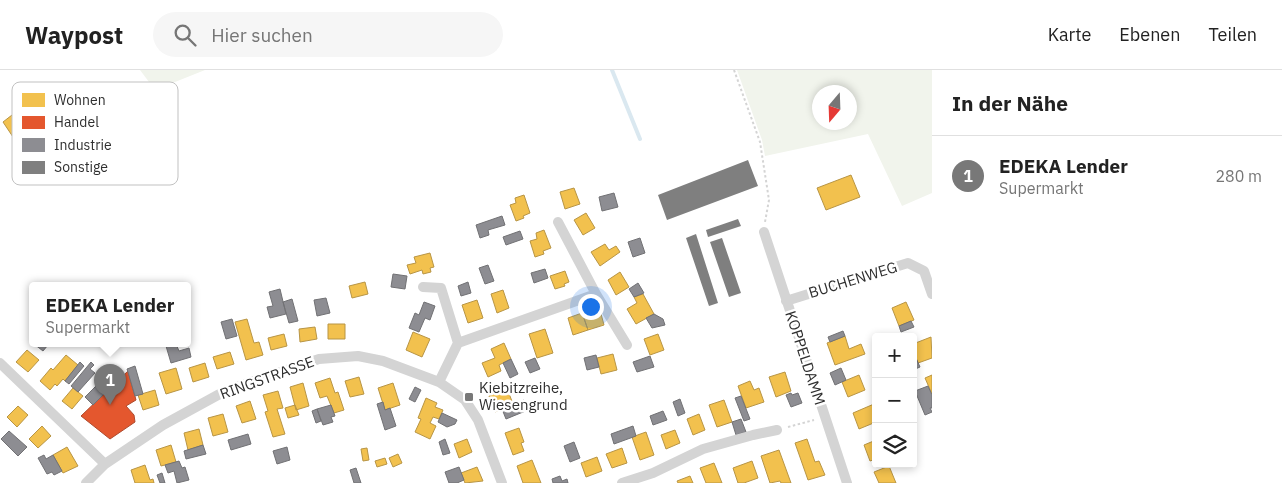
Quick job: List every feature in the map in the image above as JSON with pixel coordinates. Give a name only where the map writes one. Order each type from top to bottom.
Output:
[{"type":"street","points":[[558,222],[596,294],[626,344]]},
{"type":"street","name":"KOPPELDAMM","points":[[764,232],[847,483]]},
{"type":"street","name":"BUCHENWEG","points":[[786,301],[908,263],[924,271],[932,294]]},
{"type":"street","points":[[423,287],[441,288],[458,344],[439,382]]},
{"type":"street","points":[[458,344],[596,294]]},
{"type":"street","name":"RINGSTRASSE","points":[[86,483],[104,464],[163,425],[227,390],[319,358],[358,356],[383,361],[439,382],[464,400],[478,420],[502,483]]},
{"type":"street","points":[[0,362],[104,464]]},
{"type":"street","points":[[622,483],[653,473],[703,449],[776,430]]},
{"type":"path","points":[[734,70],[760,142],[769,200],[764,232]]},
{"type":"path","points":[[776,430],[809,422]]},
{"type":"shaded area","points":[[140,70],[205,70],[175,82],[149,82]]},
{"type":"shaded area","points":[[737,70],[932,70],[932,193],[902,206],[868,134],[765,156],[762,140]]},
{"type":"building: Wohnen","points":[[12,115],[12,136],[3,122]]},
{"type":"building: Wohnen","points":[[851,175],[860,197],[826,210],[817,188]]},
{"type":"building: Wohnen","points":[[574,188],[580,204],[565,209],[560,192]]},
{"type":"building: Wohnen","points":[[524,195],[530,213],[516,221],[510,205],[516,203],[515,198]]},
{"type":"building: Wohnen","points":[[586,213],[595,228],[583,235],[574,220]]},
{"type":"building: Wohnen","points":[[544,230],[551,248],[543,251],[544,254],[535,257],[530,241],[537,239],[536,233]]},
{"type":"building: Wohnen","points":[[605,244],[609,250],[616,246],[620,252],[600,266],[591,252]]},
{"type":"building: Wohnen","points":[[430,253],[434,267],[430,268],[431,272],[423,274],[422,270],[410,274],[407,265],[416,263],[414,257]]},
{"type":"building: Wohnen","points":[[565,271],[569,282],[564,284],[565,286],[555,289],[550,276]]},
{"type":"building: Wohnen","points":[[620,272],[629,287],[616,295],[608,280]]},
{"type":"building: Wohnen","points":[[365,282],[368,294],[352,298],[349,286]]},
{"type":"building: Wohnen","points":[[503,290],[509,308],[497,313],[491,294]]},
{"type":"building: Wohnen","points":[[643,294],[654,314],[636,324],[627,309],[637,303],[634,297]]},
{"type":"building: Wohnen","points":[[477,300],[483,318],[468,323],[462,305]]},
{"type":"building: Wohnen","points":[[906,302],[914,320],[899,326],[892,308]]},
{"type":"building: Wohnen","points":[[600,310],[604,325],[588,330],[583,315]]},
{"type":"building: Wohnen","points":[[582,313],[588,330],[573,335],[568,318]]},
{"type":"building: Wohnen","points":[[247,319],[254,343],[259,342],[263,355],[246,360],[235,322]]},
{"type":"building: Wohnen","points":[[328,324],[345,324],[345,339],[328,339]]},
{"type":"building: Wohnen","points":[[315,327],[317,339],[300,342],[299,329]]},
{"type":"building: Wohnen","points":[[545,329],[553,353],[537,358],[529,334]]},
{"type":"building: Wohnen","points":[[413,332],[430,339],[422,357],[406,350]]},
{"type":"building: Wohnen","points":[[284,334],[287,346],[271,350],[268,338]]},
{"type":"building: Wohnen","points":[[658,334],[664,350],[650,355],[644,339]]},
{"type":"building: Wohnen","points":[[845,336],[849,349],[861,344],[865,354],[835,365],[827,343]]},
{"type":"building: Wohnen","points":[[931,337],[932,358],[918,363],[917,342]]},
{"type":"building: Wohnen","points":[[504,343],[511,359],[499,365],[501,371],[488,377],[482,363],[495,358],[491,349]]},
{"type":"building: Wohnen","points":[[27,350],[39,360],[28,372],[16,362]]},
{"type":"building: Wohnen","points":[[230,352],[234,364],[217,369],[213,357]]},
{"type":"building: Wohnen","points":[[613,354],[617,370],[601,374],[597,358]]},
{"type":"building: Wohnen","points":[[66,355],[78,365],[65,381],[63,379],[50,390],[40,381]]},
{"type":"building: Wohnen","points":[[205,363],[209,377],[193,382],[189,368]]},
{"type":"building: Wohnen","points":[[176,368],[182,389],[166,394],[159,373]]},
{"type":"building: Wohnen","points":[[785,372],[791,391],[776,397],[769,377]]},
{"type":"building: Wohnen","points":[[859,375],[865,390],[848,397],[842,382]]},
{"type":"building: Wohnen","points":[[932,375],[932,394],[925,378]]},
{"type":"building: Wohnen","points":[[359,377],[364,394],[350,397],[345,381]]},
{"type":"building: Wohnen","points":[[330,378],[335,393],[338,392],[344,410],[334,413],[327,396],[320,398],[315,383]]},
{"type":"building: Wohnen","points":[[750,381],[754,390],[759,388],[764,402],[746,408],[738,386]]},
{"type":"building: Wohnen","points":[[303,383],[309,406],[296,410],[290,387]]},
{"type":"building: Wohnen","points":[[393,383],[400,405],[385,410],[378,388]]},
{"type":"building: Wohnen","points":[[73,388],[83,396],[72,409],[62,401]]},
{"type":"building: Wohnen","points":[[507,388],[513,404],[495,412],[489,396]]},
{"type":"building: Wohnen","points":[[155,390],[159,405],[143,410],[138,395]]},
{"type":"building: Wohnen","points":[[278,391],[283,408],[277,409],[285,434],[273,437],[265,412],[268,411],[263,395]]},
{"type":"building: Wohnen","points":[[426,398],[437,403],[435,407],[443,410],[439,419],[433,417],[430,423],[436,426],[430,439],[415,432],[421,419],[418,418]]},
{"type":"building: Wohnen","points":[[724,400],[732,422],[717,427],[709,405]]},
{"type":"building: Wohnen","points":[[250,401],[256,419],[242,423],[236,406]]},
{"type":"building: Wohnen","points":[[295,405],[299,415],[288,418],[285,408]]},
{"type":"building: Wohnen","points":[[872,405],[872,424],[859,429],[853,413]]},
{"type":"building: Wohnen","points":[[18,406],[28,415],[17,427],[7,417]]},
{"type":"building: Wohnen","points":[[223,414],[228,432],[213,436],[208,418]]},
{"type":"building: Wohnen","points":[[699,414],[705,430],[693,435],[687,419]]},
{"type":"building: Wohnen","points":[[42,426],[51,436],[38,448],[29,439]]},
{"type":"building: Wohnen","points":[[519,428],[524,442],[521,443],[524,451],[513,455],[505,433]]},
{"type":"building: Wohnen","points":[[199,429],[203,445],[188,450],[184,433]]},
{"type":"building: Wohnen","points":[[675,430],[680,443],[666,449],[661,435]]},
{"type":"building: Wohnen","points":[[646,432],[654,455],[640,460],[632,437]]},
{"type":"building: Wohnen","points":[[467,439],[472,452],[459,458],[454,444]]},
{"type":"building: Wohnen","points":[[807,439],[815,462],[819,461],[825,475],[808,480],[795,443]]},
{"type":"building: Wohnen","points":[[872,442],[872,460],[870,461],[864,445]]},
{"type":"building: Wohnen","points":[[171,445],[176,462],[161,466],[156,450]]},
{"type":"building: Wohnen","points":[[67,447],[78,466],[63,473],[53,455]]},
{"type":"building: Wohnen","points":[[367,448],[369,460],[363,461],[361,449]]},
{"type":"building: Wohnen","points":[[622,448],[627,463],[612,468],[606,454]]},
{"type":"building: Wohnen","points":[[779,450],[791,483],[781,483],[780,481],[770,483],[761,456]]},
{"type":"building: Wohnen","points":[[398,454],[402,463],[393,467],[389,458]]},
{"type":"building: Wohnen","points":[[597,457],[602,471],[586,477],[581,463]]},
{"type":"building: Wohnen","points":[[385,458],[387,464],[377,467],[375,461]]},
{"type":"building: Wohnen","points":[[532,460],[541,483],[523,483],[517,466]]},
{"type":"building: Wohnen","points":[[752,461],[758,478],[738,483],[733,468]]},
{"type":"building: Wohnen","points":[[714,463],[722,483],[706,483],[700,468]]},
{"type":"building: Wohnen","points":[[145,465],[150,480],[153,479],[154,483],[135,483],[131,470]]},
{"type":"building: Wohnen","points":[[477,467],[483,481],[465,483],[461,473]]},
{"type":"building: Wohnen","points":[[890,468],[896,483],[879,483],[874,472]]},
{"type":"building: Wohnen","points":[[690,476],[693,483],[678,483],[677,481]]},
{"type":"building: Handel","points":[[128,371],[136,400],[126,406],[134,415],[135,422],[110,439],[81,416]]},
{"type":"building: Industrie","points":[[614,193],[618,207],[602,211],[599,197]]},
{"type":"building: Industrie","points":[[502,216],[505,225],[488,230],[489,235],[480,238],[476,225]]},
{"type":"building: Industrie","points":[[520,231],[523,239],[506,245],[503,237]]},
{"type":"building: Industrie","points":[[640,238],[645,253],[633,257],[628,242]]},
{"type":"building: Industrie","points":[[488,265],[494,281],[485,284],[479,268]]},
{"type":"building: Industrie","points":[[545,269],[548,278],[534,283],[531,273]]},
{"type":"building: Industrie","points":[[393,274],[407,276],[405,289],[391,287]]},
{"type":"building: Industrie","points":[[468,282],[471,293],[461,296],[458,286]]},
{"type":"building: Industrie","points":[[638,283],[644,293],[634,297],[629,289]]},
{"type":"building: Industrie","points":[[280,289],[286,314],[270,318],[267,307],[273,306],[269,292]]},
{"type":"building: Industrie","points":[[326,298],[330,313],[317,316],[314,300]]},
{"type":"building: Industrie","points":[[292,299],[298,321],[289,323],[283,302]]},
{"type":"building: Industrie","points":[[424,302],[435,306],[430,320],[425,318],[419,332],[409,328],[415,313],[419,315]]},
{"type":"building: Industrie","points":[[654,314],[663,319],[665,325],[652,328],[646,318]]},
{"type":"building: Industrie","points":[[232,319],[237,336],[226,339],[221,322]]},
{"type":"building: Industrie","points":[[911,321],[914,327],[901,332],[899,326]]},
{"type":"building: Industrie","points":[[843,331],[845,336],[830,342],[828,337]]},
{"type":"building: Industrie","points":[[38,347],[46,347],[43,351]]},
{"type":"building: Industrie","points":[[166,347],[177,347],[179,351],[189,348],[191,357],[171,363]]},
{"type":"building: Industrie","points":[[596,355],[599,367],[587,370],[584,358]]},
{"type":"building: Industrie","points":[[650,356],[654,367],[637,372],[633,362]]},
{"type":"building: Industrie","points":[[535,358],[540,369],[530,373],[525,362]]},
{"type":"building: Industrie","points":[[511,359],[518,374],[510,378],[503,363]]},
{"type":"building: Industrie","points":[[80,362],[84,366],[69,384],[65,381]]},
{"type":"building: Industrie","points":[[91,362],[94,365],[90,369],[95,373],[78,392],[71,386]]},
{"type":"building: Industrie","points":[[135,366],[143,394],[135,396],[127,369]]},
{"type":"building: Industrie","points":[[841,368],[846,380],[835,385],[830,373]]},
{"type":"building: Industrie","points":[[103,379],[111,387],[93,405],[85,397]]},
{"type":"building: Industrie","points":[[928,386],[932,395],[932,408],[930,408],[932,412],[925,415],[917,396],[917,390]]},
{"type":"building: Industrie","points":[[415,387],[421,390],[415,402],[409,399]]},
{"type":"building: Industrie","points":[[791,393],[792,395],[798,393],[802,403],[791,407],[786,395]]},
{"type":"building: Industrie","points":[[741,396],[750,419],[744,421],[735,398]]},
{"type":"building: Industrie","points":[[680,399],[685,413],[678,416],[673,402]]},
{"type":"building: Industrie","points":[[524,400],[528,410],[506,419],[502,409]]},
{"type":"building: Industrie","points":[[383,402],[385,410],[390,408],[396,426],[385,430],[377,404]]},
{"type":"building: Industrie","points":[[331,405],[335,416],[331,417],[333,422],[323,425],[317,409]]},
{"type":"building: Industrie","points":[[317,409],[321,421],[316,423],[312,411]]},
{"type":"building: Industrie","points":[[663,411],[667,420],[653,425],[650,416]]},
{"type":"building: Industrie","points":[[442,413],[457,420],[455,424],[447,427],[438,422]]},
{"type":"building: Industrie","points":[[741,419],[746,432],[736,435],[732,422]]},
{"type":"building: Industrie","points":[[633,426],[636,436],[614,444],[611,434]]},
{"type":"building: Industrie","points":[[9,431],[27,447],[18,456],[1,439]]},
{"type":"building: Industrie","points":[[248,434],[251,444],[231,450],[228,440]]},
{"type":"building: Industrie","points":[[445,439],[450,453],[443,455],[439,442]]},
{"type":"building: Industrie","points":[[574,442],[580,458],[570,462],[564,446]]},
{"type":"building: Industrie","points":[[203,445],[206,454],[186,459],[184,451]]},
{"type":"building: Industrie","points":[[287,447],[290,460],[277,464],[273,451]]},
{"type":"building: Industrie","points":[[44,455],[46,459],[53,455],[62,471],[54,475],[52,472],[47,474],[38,458]]},
{"type":"building: Industrie","points":[[179,461],[182,468],[185,467],[189,480],[177,483],[174,471],[168,473],[165,465]]},
{"type":"building: Industrie","points":[[459,467],[464,480],[457,483],[449,483],[445,472]]},
{"type":"building: Industrie","points":[[356,468],[361,483],[354,483],[350,470]]},
{"type":"building: Industrie","points":[[162,473],[165,483],[160,483],[157,475]]},
{"type":"building: Industrie","points":[[560,476],[562,481],[567,479],[568,483],[553,483],[552,479]]},
{"type":"building: Sonstige","points":[[748,160],[758,186],[667,220],[658,195]]},
{"type":"building: Sonstige","points":[[738,219],[741,226],[708,237],[706,230]]},
{"type":"building: Sonstige","points":[[696,234],[718,303],[709,306],[686,238]]},
{"type":"building: Sonstige","points":[[722,238],[741,293],[729,297],[710,242]]},
{"type":"waterway","points":[[612,70],[640,139]]},
{"type":"place","name":"Kiebitzreihe, Wiesengrund","points":[[469,397]]},
{"type":"place","name":"EDEKA Lender","points":[[110,405]]}]
